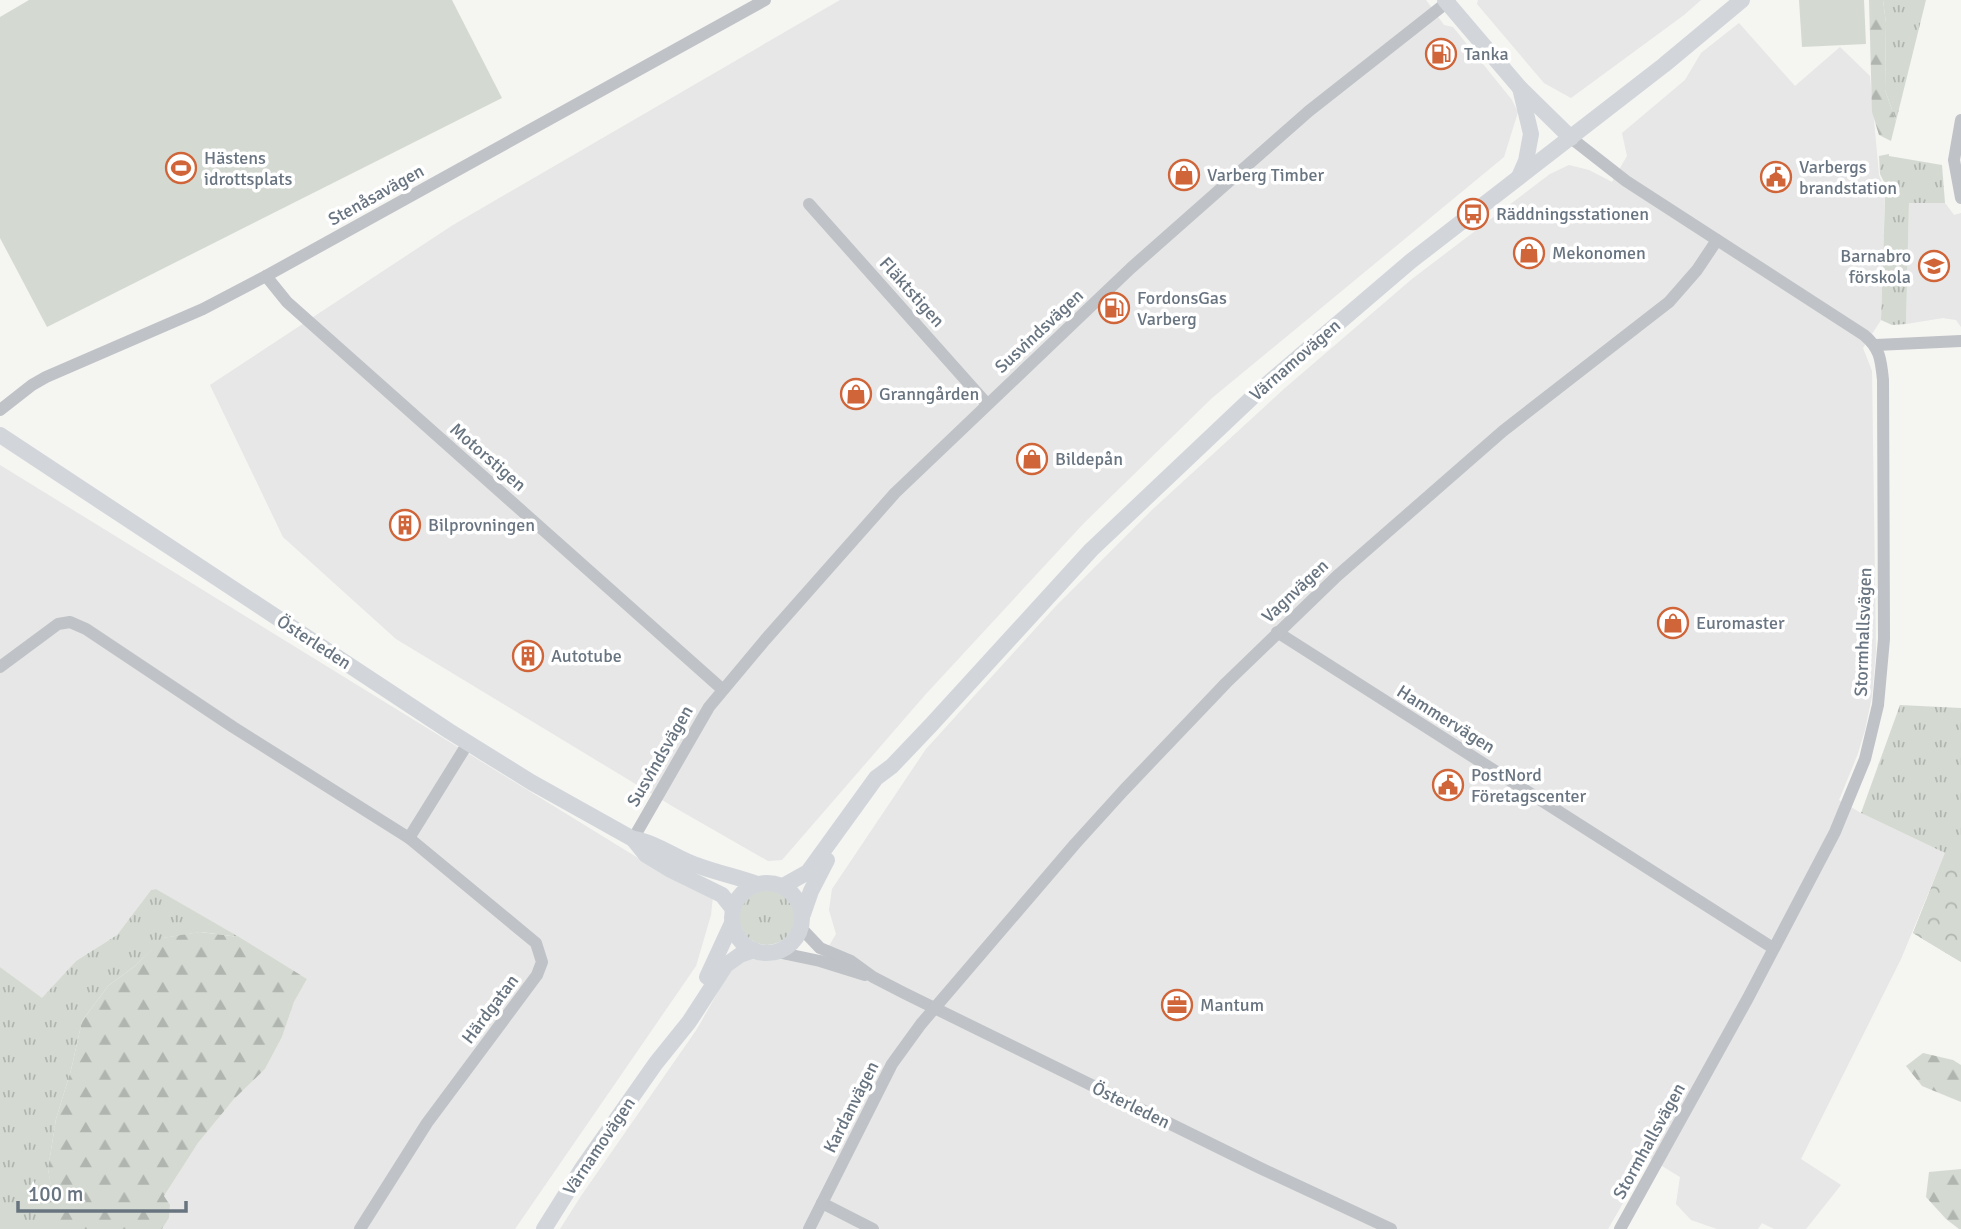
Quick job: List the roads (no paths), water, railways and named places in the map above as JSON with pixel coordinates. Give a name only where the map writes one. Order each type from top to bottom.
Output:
[{"type":"main road","name":"Värnamovägen","points":[[777,952],[793,943],[811,891],[838,841],[892,766],[1091,550],[1259,391],[1411,261],[1517,181],[1742,0]]},
{"type":"main road","points":[[1447,1],[1520,88],[1571,138]]},
{"type":"main road","points":[[1517,181],[1526,161],[1531,134],[1520,88]]},
{"type":"main road","name":"Österleden","points":[[0,435],[468,743],[633,839],[646,855],[722,895],[733,916]]},
{"type":"main road","name":"Värnamovägen","points":[[783,886],[808,872],[876,778],[892,766]]},
{"type":"main road","name":"Österleden","points":[[633,839],[649,841],[667,853],[699,866],[757,884]]},
{"type":"main road","points":[[757,884],[775,883],[783,886],[796,898],[802,921]]},
{"type":"main road","name":"Värnamovägen","points":[[656,1063],[709,974],[742,894],[757,884]]},
{"type":"main road","points":[[733,916],[740,940],[762,953],[777,952]]},
{"type":"main road","name":"Värnamovägen","points":[[544,1229],[583,1167],[656,1063],[689,1022],[726,965],[740,955],[754,950]]},
{"type":"street","name":"Stenåsavägen","points":[[0,410],[46,377],[204,309],[266,276],[765,0]]},
{"type":"street","name":"Susvindsvägen","points":[[633,839],[722,689],[895,493],[1131,268],[1225,184],[1309,111],[1447,1]]},
{"type":"street","points":[[1961,120],[1954,160],[1961,198]]},
{"type":"street","points":[[1571,138],[1626,181],[1876,345],[1961,341]]},
{"type":"street","name":"Fläktstigen","points":[[809,204],[987,404]]},
{"type":"street","name":"Vagnvägen","points":[[936,1008],[1075,844],[1174,737],[1277,632],[1463,464],[1669,302],[1697,270],[1717,240]]},
{"type":"street","name":"Motorstigen","points":[[266,276],[287,302],[722,689]]},
{"type":"street","name":"Stormhallsvägen","points":[[1620,1229],[1748,998],[1835,832],[1861,770],[1878,705],[1884,639],[1883,380],[1876,345]]},
{"type":"street","name":"Härdgatan","points":[[0,667],[58,624],[77,624],[409,838],[536,943],[542,962],[537,975],[412,1145],[360,1229]]},
{"type":"street","name":"Hammervägen","points":[[1277,632],[1773,948]]},
{"type":"street","points":[[409,838],[468,743]]},
{"type":"street","name":"Österleden","points":[[802,921],[820,948],[851,961],[873,977]]},
{"type":"street","name":"Österleden","points":[[777,952],[820,961],[873,977],[1258,1167],[1391,1229]]},
{"type":"street","name":"Kardanvägen","points":[[809,1229],[892,1064],[936,1008]]},
{"type":"street","points":[[821,1203],[873,1229]]},
{"type":"place","name":"Tanka","points":[[1441,54]]},
{"type":"place","name":"Hästens idrottsplats","points":[[181,168]]},
{"type":"place","name":"Varberg Timber","points":[[1184,175]]},
{"type":"place","name":"Varbergs brandstation","points":[[1776,177]]},
{"type":"place","name":"Räddningsstationen","points":[[1473,214]]},
{"type":"place","name":"Mekonomen","points":[[1529,253]]},
{"type":"place","name":"Barnabro förskola","points":[[1934,266]]},
{"type":"place","name":"FordonsGas Varberg","points":[[1114,308]]},
{"type":"place","name":"Granngården","points":[[856,394]]},
{"type":"place","name":"Bildepån","points":[[1032,459]]},
{"type":"place","name":"Bilprovningen","points":[[405,525]]},
{"type":"place","name":"Euromaster","points":[[1673,623]]},
{"type":"place","name":"Autotube","points":[[528,656]]},
{"type":"place","name":"PostNord Företagscenter","points":[[1448,785]]},
{"type":"place","name":"Mantum","points":[[1177,1005]]}]
